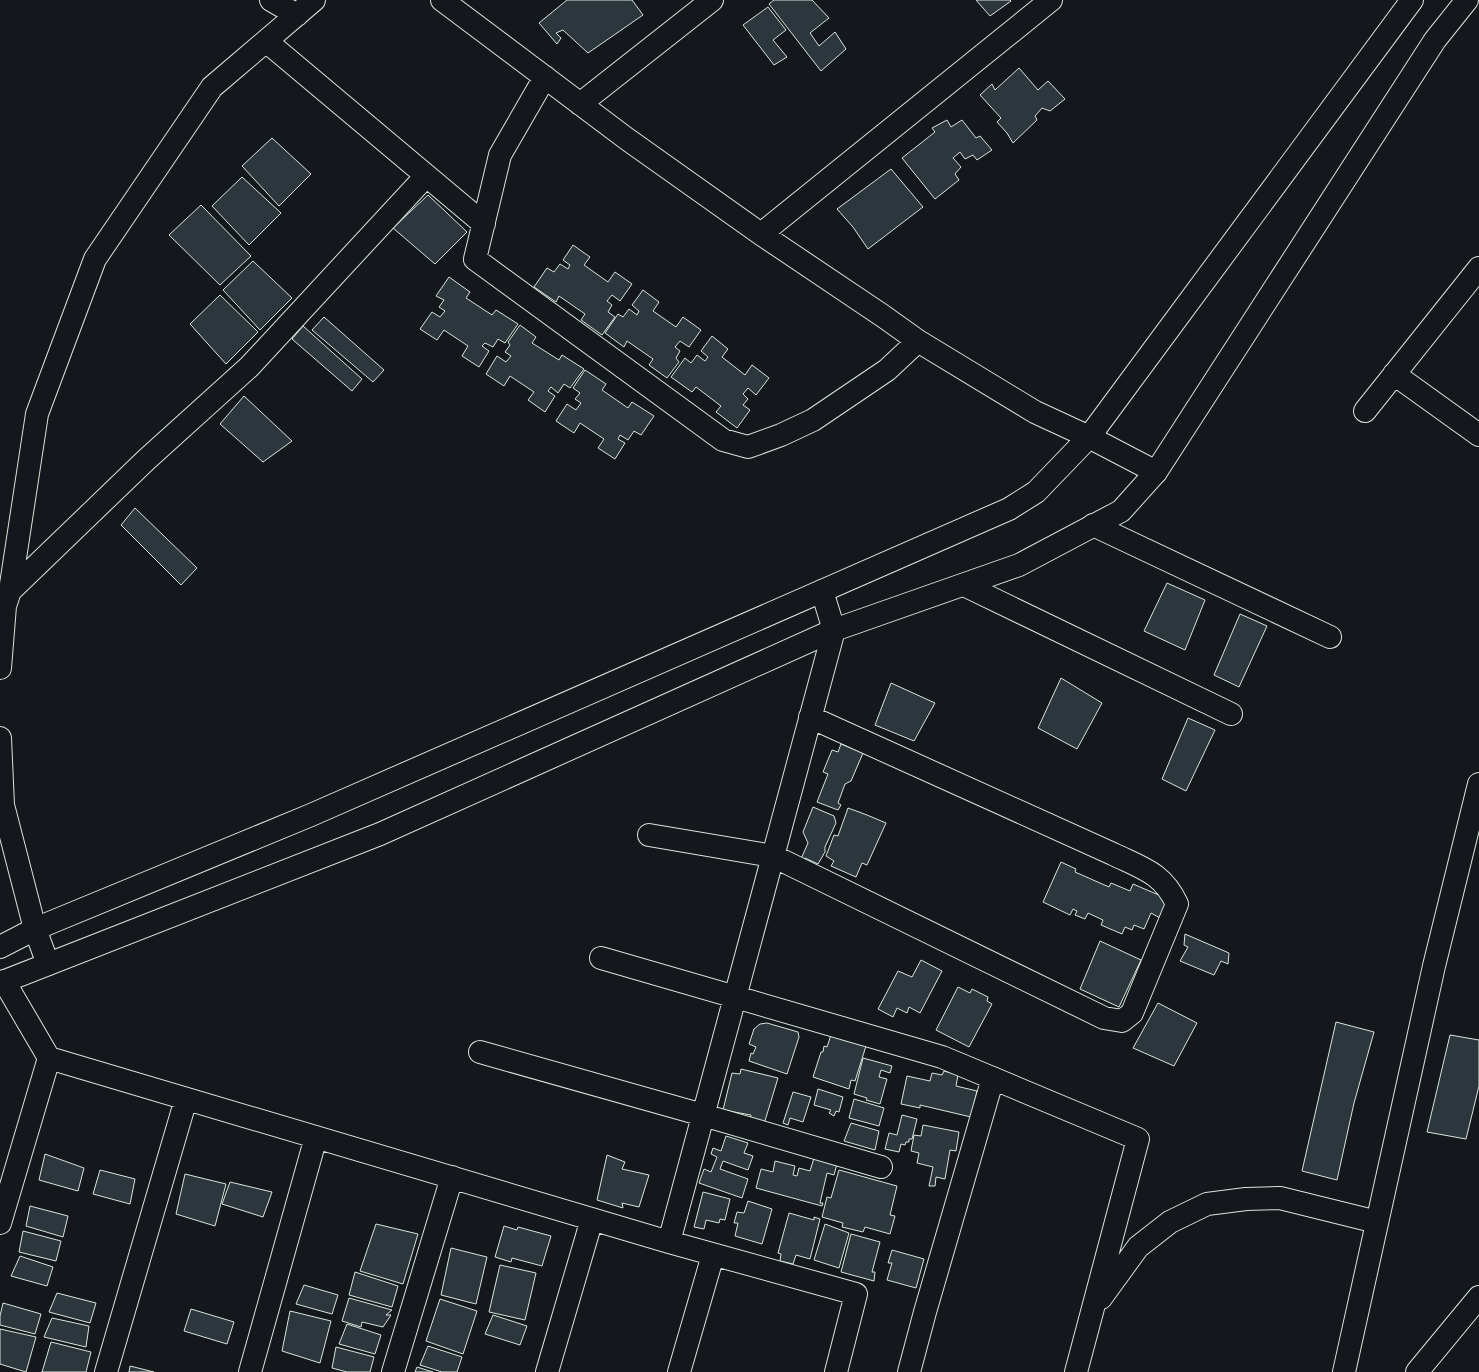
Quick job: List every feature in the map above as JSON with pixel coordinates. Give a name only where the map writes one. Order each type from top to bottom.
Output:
[{"type":"street","points":[[271,0],[297,15]]},
{"type":"street","points":[[0,668],[2,621],[10,591],[37,414],[95,259],[212,87],[314,0]]},
{"type":"street","points":[[442,0],[633,143],[761,234],[877,311],[918,341],[1035,412],[1089,437],[1156,472]]},
{"type":"street","points":[[580,104],[712,0]]},
{"type":"street","points":[[761,234],[1051,0]]},
{"type":"street","points":[[0,947],[35,929],[311,815],[1009,509],[1024,501],[1036,492],[1089,437],[1412,0]]},
{"type":"street","points":[[836,1372],[856,1294],[669,1242],[49,1058],[2,982],[380,834],[834,630],[1019,565],[1121,511],[1156,472],[1435,40],[1467,0]]},
{"type":"street","points":[[266,41],[484,224]]},
{"type":"street","points":[[545,77],[500,155],[475,259],[723,440],[748,447],[781,435],[813,420],[887,370],[918,341]]},
{"type":"street","points":[[10,591],[146,460],[249,367],[426,176]]},
{"type":"street","points":[[1365,411],[1479,268]]},
{"type":"street","points":[[1394,374],[1479,435]]},
{"type":"street","points":[[1093,526],[1330,637]]},
{"type":"street","points":[[964,585],[1231,714]]},
{"type":"street","points":[[669,1242],[834,630],[822,591]]},
{"type":"street","points":[[649,835],[773,856],[1104,1018],[1122,1022],[1132,1013],[1177,904],[1171,890],[1157,876],[1113,854],[810,717]]},
{"type":"street","points":[[0,738],[3,805],[35,929],[48,964]]},
{"type":"street","points":[[1344,1372],[1434,966],[1479,784]]},
{"type":"street","points":[[601,958],[942,1057],[1138,1139],[1076,1372]]},
{"type":"street","points":[[480,1052],[881,1167]]},
{"type":"street","points":[[0,1223],[49,1058]]},
{"type":"street","points":[[909,1372],[993,1078]]},
{"type":"street","points":[[106,1372],[186,1099]]},
{"type":"street","points":[[250,1372],[316,1137]]},
{"type":"street","points":[[393,1372],[452,1178]]},
{"type":"street","points":[[1093,1310],[1138,1247],[1170,1222],[1206,1204],[1246,1199],[1280,1198],[1377,1222]]},
{"type":"street","points":[[547,1372],[592,1219]]},
{"type":"street","points":[[679,1372],[713,1254]]},
{"type":"street","points":[[1418,1372],[1479,1297]]},
{"type":"building","points":[[567,0],[632,0],[643,15],[588,53],[563,30],[556,33],[561,38],[557,44],[539,23]]},
{"type":"building","points":[[774,0],[812,0],[829,18],[810,33],[819,46],[835,32],[846,49],[821,71],[769,4]]},
{"type":"building","points":[[976,0],[1010,0],[1011,1],[990,16]]},
{"type":"building","points":[[768,7],[786,30],[773,40],[787,57],[774,65],[743,25]]},
{"type":"building","points":[[1019,68],[1038,90],[1048,81],[1065,99],[1050,111],[1042,108],[1035,116],[1037,120],[1013,143],[1007,133],[997,122],[1001,118],[980,95],[992,84],[995,90]]},
{"type":"building","points":[[947,120],[951,127],[962,120],[976,138],[980,136],[992,150],[977,160],[973,155],[965,159],[960,152],[953,158],[961,167],[955,174],[959,180],[935,199],[902,158],[935,132],[932,128]]},
{"type":"building","points":[[272,138],[311,174],[279,206],[242,166]]},
{"type":"building","points":[[891,169],[923,207],[868,249],[853,227],[837,209]]},
{"type":"building","points":[[242,177],[281,213],[249,245],[212,206]]},
{"type":"building","points":[[428,195],[467,232],[435,264],[393,228]]},
{"type":"building","points":[[201,205],[251,256],[220,285],[169,235]]},
{"type":"building","points":[[573,245],[590,257],[584,265],[608,282],[615,272],[632,284],[620,301],[612,295],[607,301],[612,305],[608,312],[615,317],[602,335],[581,320],[585,314],[559,296],[556,302],[534,287],[547,268],[554,272],[560,264],[568,269],[570,265],[563,260]]},
{"type":"building","points":[[253,261],[292,298],[260,330],[223,290]]},
{"type":"building","points":[[449,277],[470,292],[466,298],[492,315],[496,310],[518,324],[505,343],[498,339],[493,347],[485,343],[482,346],[489,351],[479,367],[462,356],[468,346],[444,330],[437,340],[420,329],[432,312],[440,317],[445,311],[439,307],[444,300],[436,296]]},
{"type":"building","points":[[643,290],[659,302],[653,311],[676,327],[683,317],[701,330],[689,347],[680,341],[675,347],[680,351],[676,358],[679,362],[667,378],[649,365],[653,359],[627,341],[624,347],[605,333],[618,314],[623,317],[629,309],[637,315],[639,311],[632,305]]},
{"type":"building","points":[[220,295],[258,332],[226,364],[190,324]]},
{"type":"building","points":[[324,317],[384,370],[373,382],[312,330]]},
{"type":"building","points":[[520,325],[536,337],[532,343],[559,360],[562,355],[584,369],[570,388],[564,384],[558,393],[551,387],[548,391],[555,396],[545,412],[528,400],[534,392],[510,376],[504,386],[486,374],[497,356],[506,362],[511,356],[505,352],[510,345],[508,342]]},
{"type":"building","points":[[303,326],[362,379],[352,391],[292,339]]},
{"type":"building","points":[[712,336],[728,349],[722,357],[745,375],[752,365],[769,378],[756,395],[748,388],[743,394],[748,399],[743,405],[750,410],[737,428],[716,412],[721,406],[696,387],[692,392],[671,377],[685,358],[691,363],[697,355],[705,361],[708,357],[701,351]]},
{"type":"building","points":[[585,370],[606,384],[602,390],[628,408],[632,402],[654,416],[641,435],[634,431],[628,440],[620,435],[618,439],[625,443],[615,459],[598,448],[604,439],[580,423],[574,433],[556,421],[567,404],[576,410],[581,403],[575,399],[580,393],[573,388]]},
{"type":"building","points":[[244,396],[292,441],[263,462],[220,424]]},
{"type":"building","points":[[135,508],[197,568],[181,585],[121,525]]},
{"type":"building","points":[[1167,583],[1205,600],[1185,650],[1144,631]]},
{"type":"building","points":[[1240,614],[1267,626],[1239,687],[1214,675]]},
{"type":"building","points":[[1061,678],[1102,703],[1077,749],[1038,728]]},
{"type":"building","points":[[891,683],[935,703],[914,741],[875,725]]},
{"type":"building","points":[[1188,718],[1215,730],[1186,791],[1162,779]]},
{"type":"building","points":[[841,744],[863,753],[851,781],[845,784],[838,803],[841,805],[838,810],[817,802],[828,774],[823,772],[832,750],[838,752]]},
{"type":"building","points":[[813,807],[834,816],[836,823],[825,847],[825,852],[818,864],[805,858],[804,860],[801,859],[808,843],[803,832]]},
{"type":"building","points":[[848,808],[886,823],[867,865],[862,863],[856,877],[831,866],[834,861],[826,856],[834,835],[838,836]]},
{"type":"building","points":[[1061,862],[1076,869],[1075,872],[1109,887],[1111,883],[1130,891],[1133,884],[1168,899],[1160,918],[1151,913],[1144,929],[1134,925],[1132,930],[1125,927],[1122,934],[1101,925],[1103,920],[1088,913],[1085,919],[1075,915],[1077,911],[1073,909],[1070,915],[1043,902]]},
{"type":"building","points":[[1185,934],[1229,953],[1228,964],[1221,961],[1214,975],[1180,961],[1188,947],[1184,945]]},
{"type":"building","points":[[1100,941],[1141,960],[1119,1007],[1080,989]]},
{"type":"building","points":[[921,960],[942,971],[920,1013],[909,1007],[907,1013],[897,1008],[893,1017],[878,1009],[898,971],[912,977]]},
{"type":"building","points":[[958,987],[970,993],[972,989],[988,997],[987,1001],[992,1004],[969,1047],[936,1030]]},
{"type":"building","points":[[1158,1003],[1197,1023],[1174,1066],[1133,1048]]},
{"type":"building","points":[[1336,1022],[1374,1032],[1354,1103],[1337,1180],[1302,1171]]},
{"type":"building","points":[[767,1023],[798,1032],[799,1037],[787,1074],[749,1061],[751,1053],[753,1054],[756,1047],[749,1044],[754,1029],[760,1024]]},
{"type":"building","points":[[831,1035],[866,1046],[855,1081],[851,1080],[849,1089],[813,1077],[821,1052],[823,1052],[824,1046],[827,1047]]},
{"type":"building","points":[[1450,1035],[1479,1040],[1479,1086],[1466,1139],[1427,1132]]},
{"type":"building","points":[[863,1058],[892,1066],[890,1073],[881,1070],[879,1077],[887,1079],[880,1104],[866,1100],[867,1098],[854,1094]]},
{"type":"building","points":[[741,1069],[778,1078],[764,1124],[750,1121],[751,1115],[723,1110],[732,1073],[740,1074]]},
{"type":"building","points":[[944,1071],[958,1075],[956,1086],[977,1091],[971,1117],[920,1105],[920,1108],[901,1104],[907,1076],[930,1081],[932,1073],[942,1075]]},
{"type":"building","points":[[818,1089],[843,1097],[839,1112],[836,1111],[834,1116],[829,1113],[831,1110],[814,1105]]},
{"type":"building","points":[[793,1092],[811,1097],[803,1122],[790,1118],[788,1125],[783,1123]]},
{"type":"building","points":[[854,1099],[884,1108],[879,1126],[849,1118]]},
{"type":"building","points":[[902,1115],[917,1119],[912,1139],[909,1139],[909,1142],[906,1142],[905,1145],[901,1144],[899,1152],[885,1149],[889,1133],[897,1135]]},
{"type":"building","points":[[851,1123],[879,1131],[875,1150],[844,1141]]},
{"type":"building","points":[[923,1125],[959,1132],[956,1151],[950,1150],[945,1179],[936,1177],[935,1186],[929,1186],[933,1167],[917,1163],[919,1153],[911,1151],[914,1135],[921,1136]]},
{"type":"building","points":[[726,1136],[748,1143],[744,1153],[753,1156],[748,1170],[723,1161],[720,1169],[748,1179],[742,1198],[699,1183],[704,1169],[711,1172],[717,1157],[711,1154],[713,1148],[721,1151]]},
{"type":"building","points":[[45,1154],[84,1168],[78,1191],[39,1180]]},
{"type":"building","points":[[607,1155],[625,1162],[622,1169],[649,1175],[639,1207],[622,1203],[623,1208],[597,1200]]},
{"type":"building","points":[[814,1158],[837,1164],[834,1175],[827,1173],[820,1203],[823,1203],[822,1206],[756,1188],[761,1169],[773,1172],[775,1161],[795,1166],[793,1175],[797,1176],[799,1168],[810,1171]]},
{"type":"building","points":[[100,1170],[135,1179],[130,1204],[93,1194]]},
{"type":"building","points":[[839,1170],[897,1186],[890,1215],[895,1216],[890,1234],[865,1227],[863,1232],[842,1227],[843,1223],[822,1217],[827,1197],[831,1198]]},
{"type":"building","points":[[185,1174],[226,1184],[215,1226],[176,1214]]},
{"type":"building","points":[[230,1182],[272,1192],[263,1217],[222,1204]]},
{"type":"building","points":[[703,1192],[730,1199],[725,1220],[720,1219],[719,1223],[706,1220],[704,1229],[694,1227]]},
{"type":"building","points":[[748,1201],[772,1209],[762,1244],[735,1236],[738,1223],[734,1223],[737,1212],[744,1213]]},
{"type":"building","points":[[30,1206],[68,1216],[63,1237],[26,1226]]},
{"type":"building","points":[[789,1213],[814,1220],[814,1217],[820,1219],[810,1259],[796,1255],[793,1264],[780,1261],[781,1254],[778,1253]]},
{"type":"building","points":[[376,1224],[418,1234],[403,1284],[360,1271]]},
{"type":"building","points":[[825,1224],[849,1233],[839,1268],[814,1260]]},
{"type":"building","points":[[504,1226],[517,1230],[518,1227],[551,1236],[542,1266],[512,1258],[511,1262],[495,1257]]},
{"type":"building","points":[[23,1231],[61,1241],[56,1261],[19,1252]]},
{"type":"building","points":[[851,1234],[880,1242],[872,1272],[875,1272],[874,1281],[841,1272]]},
{"type":"building","points":[[451,1248],[487,1257],[476,1304],[441,1295]]},
{"type":"building","points":[[892,1250],[924,1259],[916,1288],[887,1280],[892,1263],[888,1263]]},
{"type":"building","points":[[20,1256],[53,1267],[47,1286],[11,1276]]},
{"type":"building","points":[[500,1265],[536,1273],[525,1320],[489,1312]]},
{"type":"building","points":[[355,1272],[398,1286],[392,1307],[349,1295]]},
{"type":"building","points":[[304,1285],[338,1295],[332,1314],[296,1304]]},
{"type":"building","points":[[57,1293],[96,1303],[90,1323],[49,1312]]},
{"type":"building","points":[[349,1298],[392,1310],[386,1315],[391,1315],[383,1327],[362,1322],[361,1327],[342,1321]]},
{"type":"building","points":[[440,1299],[477,1311],[463,1354],[426,1341]]},
{"type":"building","points":[[3,1303],[41,1314],[35,1334],[0,1325],[0,1316]]},
{"type":"building","points":[[191,1309],[234,1322],[227,1344],[184,1331]]},
{"type":"building","points":[[290,1311],[331,1321],[320,1363],[282,1351]]},
{"type":"building","points":[[493,1315],[527,1326],[520,1345],[485,1334]]},
{"type":"building","points":[[52,1318],[89,1326],[86,1347],[44,1337]]},
{"type":"building","points":[[347,1324],[381,1335],[375,1354],[339,1344]]},
{"type":"building","points":[[0,1329],[36,1337],[26,1372],[0,1364]]},
{"type":"building","points":[[51,1342],[91,1352],[86,1372],[42,1372]]},
{"type":"building","points":[[428,1346],[462,1357],[457,1372],[442,1372],[420,1365]]},
{"type":"building","points":[[336,1347],[374,1357],[370,1372],[347,1372],[332,1368]]},
{"type":"building","points":[[130,1366],[154,1372],[129,1372]]},
{"type":"building","points":[[417,1367],[433,1372],[415,1372]]}]
